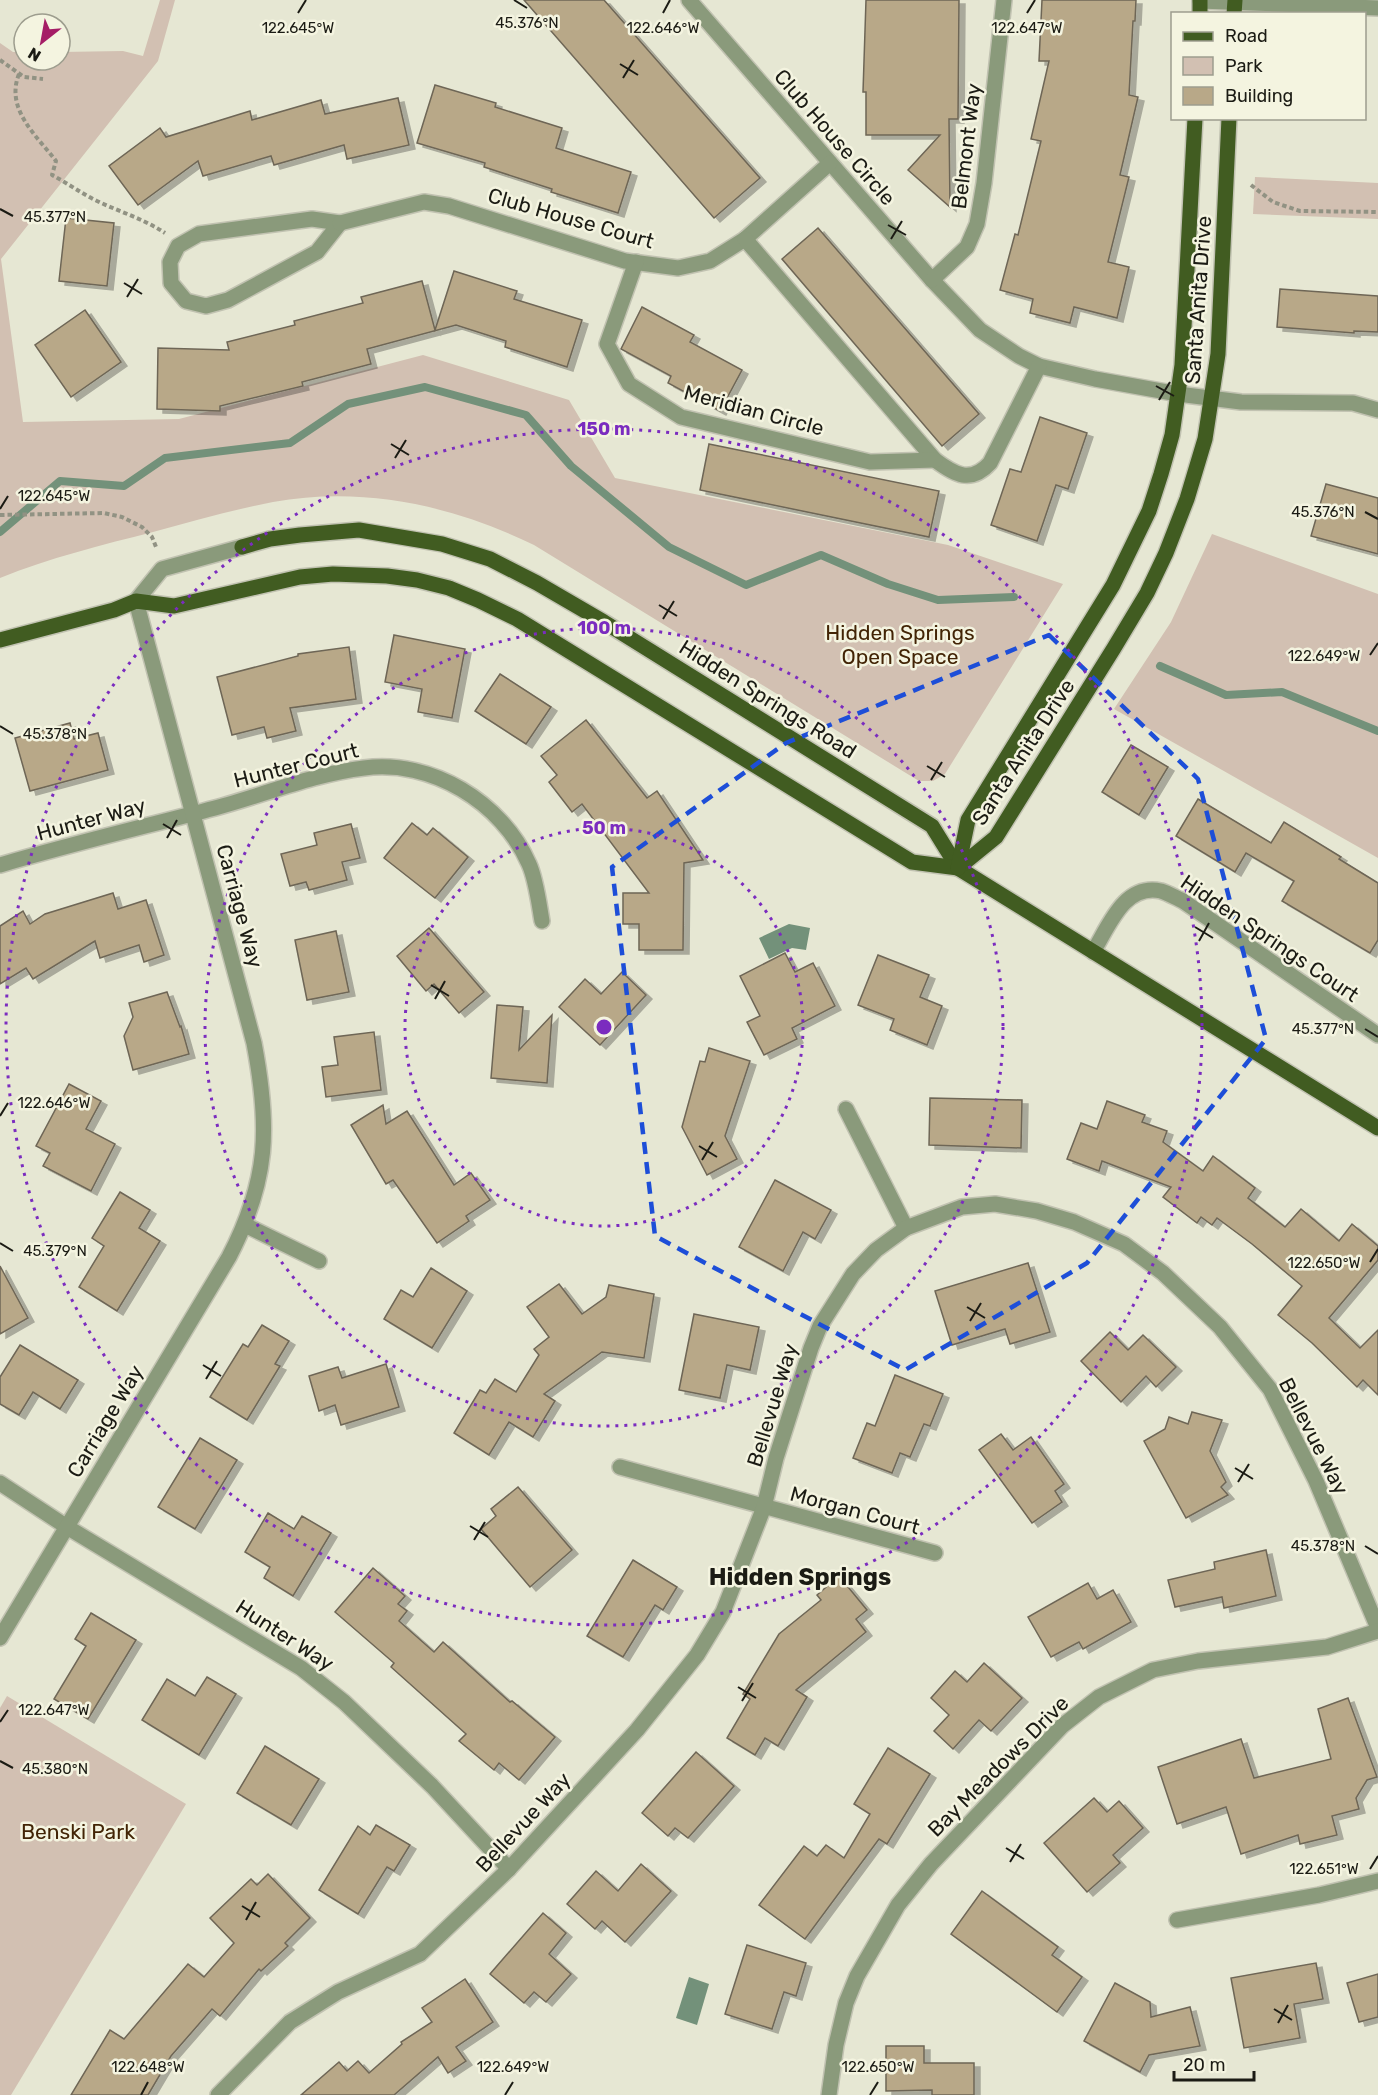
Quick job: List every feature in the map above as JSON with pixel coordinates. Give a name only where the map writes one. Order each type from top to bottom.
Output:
[{"type":"main road","name":"Santa Anita Drive","points":[[958,868],[968,820],[1113,585],[1144,522],[1161,474],[1172,435],[1186,326],[1195,120]]},
{"type":"main road","name":"Santa Anita Drive","points":[[958,868],[996,837],[1147,593],[1166,553],[1187,499],[1205,439],[1218,354],[1229,120]]},
{"type":"main road","name":"Hidden Springs Road","points":[[242,547],[270,539],[359,530],[442,544],[490,559],[604,622],[932,826],[958,868]]},
{"type":"main road","name":"Hidden Springs Road","points":[[0,640],[114,610],[136,601],[174,606],[300,577],[333,574],[387,576],[449,588],[517,619],[912,862],[958,868],[1378,1128]]},
{"type":"street","name":"Club House Circle","points":[[689,0],[932,280],[980,330],[1019,356],[1039,366],[1178,394]]},
{"type":"street","name":"Belmont Way","points":[[932,280],[967,247],[977,224],[984,183],[1004,0]]},
{"type":"street","points":[[1200,0],[1235,5],[1378,8]]},
{"type":"street","name":"Club House Court","points":[[178,246],[199,234],[312,219],[340,223],[424,202],[450,206],[625,261],[678,268],[710,261],[745,239],[830,163]]},
{"type":"street","points":[[178,246],[170,262],[171,283],[186,301],[206,306],[231,299],[317,252],[340,223]]},
{"type":"street","points":[[745,239],[935,460],[947,469],[972,476],[982,472],[990,463],[1039,366]]},
{"type":"street","name":"Meridian Circle","points":[[636,262],[607,344],[629,384],[681,417],[870,462],[935,460]]},
{"type":"street","points":[[1178,394],[1241,402],[1353,403],[1378,410]]},
{"type":"street","name":"Hidden Springs Road","points":[[136,601],[162,569],[242,547]]},
{"type":"street","name":"Carriage Way","points":[[0,1638],[229,1257],[245,1225],[256,1194],[263,1155],[262,1089],[245,1009],[136,601]]},
{"type":"street","name":"Hunter Court","points":[[194,814],[358,769],[387,767],[410,769],[429,774],[478,800],[505,823],[530,865],[542,921]]},
{"type":"street","name":"Hunter Way","points":[[0,865],[194,814]]},
{"type":"street","name":"Hidden Springs Court","points":[[1093,952],[1125,901],[1140,891],[1162,891],[1183,901],[1378,1035]]},
{"type":"street","points":[[846,1109],[906,1228]]},
{"type":"street","name":"Bellevue Way","points":[[218,2095],[290,2022],[338,1992],[420,1954],[509,1869],[637,1730],[697,1655],[723,1612],[764,1508],[776,1458],[820,1326],[853,1274],[876,1250],[906,1228],[962,1207],[995,1204],[1037,1211],[1074,1222],[1124,1244],[1163,1274],[1220,1327],[1270,1389],[1316,1481],[1378,1630]]},
{"type":"street","points":[[245,1225],[319,1261]]},
{"type":"street","name":"Morgan Court","points":[[620,1467],[935,1553]]},
{"type":"street","name":"Hunter Way","points":[[0,1484],[301,1668],[344,1702],[432,1786],[509,1869]]},
{"type":"street","name":"Bay Meadows Drive","points":[[829,2095],[836,2045],[846,2003],[857,1977],[898,1905],[931,1863],[1062,1726],[1099,1697],[1154,1670],[1198,1661],[1328,1647],[1378,1630]]},
{"type":"street","points":[[1177,1920],[1319,1895],[1378,1881]]},
{"type":"path","points":[[0,60],[24,77],[44,78]]},
{"type":"path","points":[[19,74],[14,85],[15,102],[25,123],[56,161],[52,176],[123,213],[148,222],[167,234],[178,246]]},
{"type":"path","points":[[1251,185],[1274,202],[1300,211],[1378,212]]},
{"type":"path","points":[[0,515],[104,513],[122,517],[142,527],[153,537],[156,547]]},
{"type":"highlighted area","points":[[1049,635],[1198,779],[1266,1039],[1087,1263],[905,1370],[655,1236],[612,867],[786,743]]},
{"type":"green space","name":"Hidden Springs Open Space","points":[[160,0],[175,0],[158,61],[1,259],[23,422],[179,419],[423,355],[569,400],[615,478],[948,545],[1063,584],[945,774],[933,781],[919,781],[534,545],[471,519],[406,502],[340,496],[273,502],[76,552],[0,578],[0,43],[12,51],[12,72],[72,72],[72,52],[123,51],[143,56]]},
{"type":"green space","points":[[1255,177],[1378,183],[1378,219],[1253,214]]},
{"type":"green space","points":[[1212,534],[1378,594],[1378,858],[1114,709],[1171,622]]},
{"type":"green space","name":"Benski Park","points":[[7,1696],[186,1804],[11,2095],[0,2095],[0,1708]]},
{"type":"shaded area","points":[[789,924],[810,928],[806,950],[792,948],[769,959],[759,938]]},
{"type":"shaded area","points":[[689,1977],[709,1984],[697,2025],[676,2018]]},
{"type":"building","points":[[524,0],[604,0],[760,178],[714,218]]},
{"type":"building","points":[[866,0],[959,0],[958,119],[949,119],[950,207],[908,170],[940,135],[866,135],[866,92],[863,92]]},
{"type":"building","points":[[1042,0],[1136,0],[1129,95],[1138,97],[1120,175],[1129,177],[1108,262],[1129,267],[1117,318],[1074,307],[1070,323],[1030,313],[1033,299],[1000,290],[1015,234],[1018,235],[1041,141],[1031,139],[1049,61],[1039,61]]},
{"type":"building","points":[[435,85],[496,103],[495,107],[562,128],[556,148],[631,172],[618,213],[551,192],[552,189],[484,167],[485,163],[417,143]]},
{"type":"building","points":[[398,98],[409,145],[347,159],[344,145],[274,165],[271,156],[203,176],[198,161],[138,205],[109,166],[160,128],[166,137],[250,111],[252,120],[321,100],[325,114]]},
{"type":"building","points":[[66,218],[114,223],[107,286],[59,281]]},
{"type":"building","points":[[818,228],[979,414],[942,446],[782,259]]},
{"type":"building","points":[[454,271],[517,291],[514,299],[582,320],[567,367],[505,347],[506,341],[456,325],[367,349],[371,364],[302,382],[303,386],[220,406],[220,411],[157,409],[158,348],[229,350],[227,342],[295,325],[294,321],[363,303],[361,297],[422,281],[435,330]]},
{"type":"building","points":[[1280,289],[1378,296],[1378,332],[1354,331],[1354,333],[1277,327]]},
{"type":"building","points":[[642,307],[694,335],[690,342],[742,370],[720,411],[668,383],[671,376],[621,349]]},
{"type":"building","points":[[85,310],[121,362],[71,397],[35,345]]},
{"type":"building","points":[[1040,417],[1087,433],[1068,489],[1056,485],[1037,541],[991,525],[1010,469],[1021,472]]},
{"type":"building","points":[[709,444],[939,491],[929,537],[700,490]]},
{"type":"building","points":[[1326,484],[1378,498],[1378,554],[1311,536]]},
{"type":"building","points":[[394,635],[465,649],[452,718],[418,712],[422,689],[385,682]]},
{"type":"building","points":[[349,647],[356,699],[290,708],[296,731],[267,738],[264,727],[232,735],[217,677],[298,656],[298,654]]},
{"type":"building","points":[[500,674],[551,707],[526,744],[475,711]]},
{"type":"building","points":[[586,720],[647,798],[657,791],[703,860],[684,863],[683,950],[639,950],[639,924],[623,924],[623,893],[649,893],[582,804],[572,812],[549,782],[557,775],[541,756]]},
{"type":"building","points":[[70,723],[74,739],[98,733],[108,770],[30,791],[15,738]]},
{"type":"building","points":[[1131,745],[1168,767],[1139,815],[1102,792]]},
{"type":"building","points":[[1198,799],[1271,843],[1284,822],[1378,883],[1378,940],[1370,953],[1282,901],[1294,881],[1246,853],[1235,872],[1176,836]]},
{"type":"building","points":[[412,823],[427,835],[433,828],[468,857],[435,898],[384,858]]},
{"type":"building","points":[[351,824],[360,858],[342,862],[347,880],[309,890],[306,882],[290,886],[281,854],[317,845],[314,833]]},
{"type":"building","points":[[113,893],[118,909],[146,900],[164,955],[144,962],[139,945],[100,958],[95,941],[33,979],[26,968],[0,984],[0,926],[23,911],[30,924],[45,914]]},
{"type":"building","points":[[429,928],[484,992],[459,1013],[434,984],[426,991],[397,956]]},
{"type":"building","points":[[336,931],[349,992],[307,1000],[295,940]]},
{"type":"building","points":[[785,953],[795,972],[813,963],[835,1006],[792,1028],[797,1039],[764,1055],[747,1022],[760,1016],[740,976]]},
{"type":"building","points":[[878,955],[929,975],[920,997],[942,1006],[927,1045],[890,1030],[894,1019],[858,1005]]},
{"type":"building","points":[[622,972],[646,995],[600,1045],[559,1007],[585,979],[601,994]]},
{"type":"building","points":[[167,992],[181,1026],[189,1054],[133,1070],[124,1036],[133,1017],[129,1003]]},
{"type":"building","points":[[497,1005],[523,1007],[519,1050],[552,1015],[547,1083],[491,1078]]},
{"type":"building","points":[[374,1032],[381,1090],[326,1097],[322,1067],[338,1065],[334,1037]]},
{"type":"building","points":[[709,1048],[750,1061],[725,1136],[737,1159],[707,1175],[682,1127],[700,1061],[705,1062]]},
{"type":"building","points":[[69,1084],[101,1101],[86,1129],[115,1144],[91,1191],[43,1166],[50,1153],[36,1146]]},
{"type":"building","points":[[930,1098],[1022,1100],[1021,1148],[929,1145]]},
{"type":"building","points":[[1107,1101],[1145,1115],[1142,1122],[1167,1131],[1163,1142],[1203,1171],[1213,1156],[1255,1188],[1248,1198],[1285,1227],[1301,1209],[1339,1241],[1352,1224],[1378,1246],[1378,1260],[1329,1318],[1360,1348],[1378,1330],[1378,1395],[1363,1380],[1357,1387],[1312,1343],[1278,1315],[1302,1286],[1252,1244],[1217,1218],[1212,1225],[1201,1217],[1197,1223],[1163,1197],[1171,1187],[1102,1161],[1099,1171],[1067,1159],[1081,1123],[1097,1129]]},
{"type":"building","points":[[383,1105],[386,1124],[407,1111],[454,1185],[471,1173],[490,1200],[466,1216],[469,1221],[437,1243],[393,1180],[386,1184],[351,1125]]},
{"type":"building","points":[[775,1180],[831,1210],[815,1239],[803,1232],[783,1271],[739,1247]]},
{"type":"building","points":[[120,1192],[150,1210],[139,1228],[160,1241],[117,1311],[79,1287],[104,1246],[92,1238]]},
{"type":"building","points":[[1028,1263],[1050,1332],[1010,1344],[1005,1329],[952,1345],[935,1291]]},
{"type":"building","points":[[0,1266],[28,1318],[0,1334]]},
{"type":"building","points":[[431,1268],[467,1291],[432,1348],[384,1319],[401,1290],[413,1297]]},
{"type":"building","points":[[559,1284],[582,1314],[606,1297],[609,1285],[654,1294],[644,1358],[602,1352],[544,1394],[555,1401],[533,1437],[509,1422],[489,1455],[454,1433],[480,1390],[486,1393],[495,1379],[516,1392],[539,1355],[534,1349],[549,1337],[527,1307]]},
{"type":"building","points":[[694,1314],[759,1327],[750,1370],[727,1365],[720,1398],[679,1390]]},
{"type":"building","points":[[262,1325],[289,1341],[275,1364],[280,1366],[247,1420],[210,1397],[243,1344],[248,1347]]},
{"type":"building","points":[[1110,1332],[1128,1350],[1143,1335],[1176,1367],[1156,1387],[1146,1376],[1121,1402],[1081,1361]]},
{"type":"building","points":[[20,1345],[78,1380],[60,1409],[33,1392],[19,1415],[0,1404],[0,1377]]},
{"type":"building","points":[[386,1364],[399,1407],[341,1425],[335,1405],[319,1411],[309,1376],[338,1367],[342,1378]]},
{"type":"building","points":[[895,1375],[943,1394],[930,1426],[924,1424],[910,1457],[900,1453],[892,1473],[853,1458],[867,1423],[875,1426]]},
{"type":"building","points":[[1192,1412],[1222,1420],[1210,1451],[1226,1482],[1221,1487],[1228,1495],[1186,1518],[1144,1441],[1165,1429],[1169,1417],[1188,1424]]},
{"type":"building","points":[[1001,1434],[1013,1450],[1031,1437],[1064,1484],[1055,1491],[1062,1502],[1032,1523],[979,1450]]},
{"type":"building","points":[[200,1438],[237,1460],[195,1529],[158,1507]]},
{"type":"building","points":[[518,1487],[572,1550],[530,1587],[481,1529],[496,1516],[491,1509]]},
{"type":"building","points":[[268,1513],[294,1529],[302,1516],[331,1533],[293,1596],[264,1578],[270,1567],[245,1552]]},
{"type":"building","points":[[1266,1550],[1276,1596],[1224,1608],[1222,1597],[1175,1607],[1168,1580],[1215,1569],[1214,1562]]},
{"type":"building","points":[[633,1560],[677,1587],[663,1610],[655,1605],[623,1657],[587,1636]]},
{"type":"building","points":[[373,1568],[405,1596],[398,1604],[407,1611],[399,1621],[434,1652],[443,1642],[510,1702],[512,1701],[555,1737],[519,1780],[499,1763],[494,1770],[459,1741],[466,1734],[391,1667],[394,1663],[335,1612]]},
{"type":"building","points":[[839,1576],[867,1610],[856,1619],[866,1632],[796,1690],[807,1697],[778,1746],[765,1738],[755,1755],[727,1738],[750,1699],[743,1694],[779,1634],[821,1600],[817,1595]]},
{"type":"building","points":[[1088,1583],[1097,1599],[1113,1590],[1131,1622],[1083,1649],[1079,1642],[1051,1657],[1028,1617]]},
{"type":"building","points":[[91,1613],[136,1640],[88,1719],[54,1699],[86,1646],[75,1639]]},
{"type":"building","points":[[984,1663],[1022,1698],[991,1731],[979,1720],[953,1749],[934,1731],[949,1715],[931,1698],[955,1671],[967,1682]]},
{"type":"building","points":[[207,1677],[236,1694],[199,1755],[142,1720],[167,1679],[195,1696]]},
{"type":"building","points":[[1348,1698],[1377,1777],[1367,1780],[1356,1798],[1359,1809],[1332,1816],[1337,1835],[1300,1844],[1298,1835],[1241,1854],[1226,1807],[1177,1824],[1158,1767],[1241,1739],[1254,1778],[1331,1759],[1318,1709]]},
{"type":"building","points":[[265,1746],[319,1779],[291,1825],[237,1793]]},
{"type":"building","points":[[888,1748],[930,1774],[887,1844],[879,1839],[805,1939],[759,1905],[804,1846],[817,1856],[826,1845],[844,1858],[870,1814],[854,1804]]},
{"type":"building","points":[[696,1752],[734,1786],[688,1838],[675,1828],[668,1836],[642,1813]]},
{"type":"building","points":[[1094,1798],[1107,1812],[1119,1801],[1143,1828],[1113,1855],[1120,1863],[1087,1892],[1044,1843]]},
{"type":"building","points":[[376,1825],[410,1845],[394,1871],[387,1867],[358,1914],[319,1890],[358,1826],[370,1835]]},
{"type":"building","points":[[641,1864],[671,1891],[625,1942],[602,1921],[595,1929],[567,1904],[596,1871],[618,1891]]},
{"type":"building","points":[[268,1874],[310,1918],[285,1943],[288,1946],[261,1971],[259,1969],[220,2016],[212,2009],[171,2056],[148,2095],[71,2095],[110,2030],[124,2039],[188,1964],[204,1977],[234,1943],[210,1918],[251,1879],[257,1885]]},
{"type":"building","points":[[982,1891],[1058,1947],[1052,1955],[1082,1977],[1057,2012],[951,1934]]},
{"type":"building","points":[[543,1913],[566,1933],[549,1954],[571,1974],[546,2002],[534,1992],[524,2003],[490,1974]]},
{"type":"building","points":[[747,1945],[806,1963],[796,1996],[784,1992],[772,2029],[725,2014]]},
{"type":"building","points":[[1316,1963],[1323,1999],[1294,2004],[1300,2038],[1244,2048],[1231,1978]]},
{"type":"building","points":[[1378,1974],[1378,2017],[1359,2022],[1347,1983]]},
{"type":"building","points":[[465,1979],[493,2022],[456,2047],[466,2061],[448,2073],[438,2057],[394,2095],[301,2095],[339,2062],[347,2071],[358,2061],[369,2073],[402,2044],[401,2042],[432,2022],[422,2008]]},
{"type":"building","points":[[1115,1983],[1150,2002],[1151,2017],[1190,2007],[1200,2046],[1149,2055],[1140,2072],[1084,2041]]},
{"type":"building","points":[[886,2046],[924,2046],[924,2063],[974,2063],[974,2095],[932,2095],[932,2090],[886,2091]]},
{"type":"waterway","points":[[0,532],[60,481],[124,486],[165,458],[290,443],[348,404],[425,387],[526,415],[571,466],[669,547],[746,585],[821,555],[888,584],[938,600],[1014,597]]},
{"type":"waterway","points":[[1160,666],[1226,695],[1282,692],[1378,731]]},
{"type":"district","name":"Hidden Springs","points":[[800,1577]]}]
